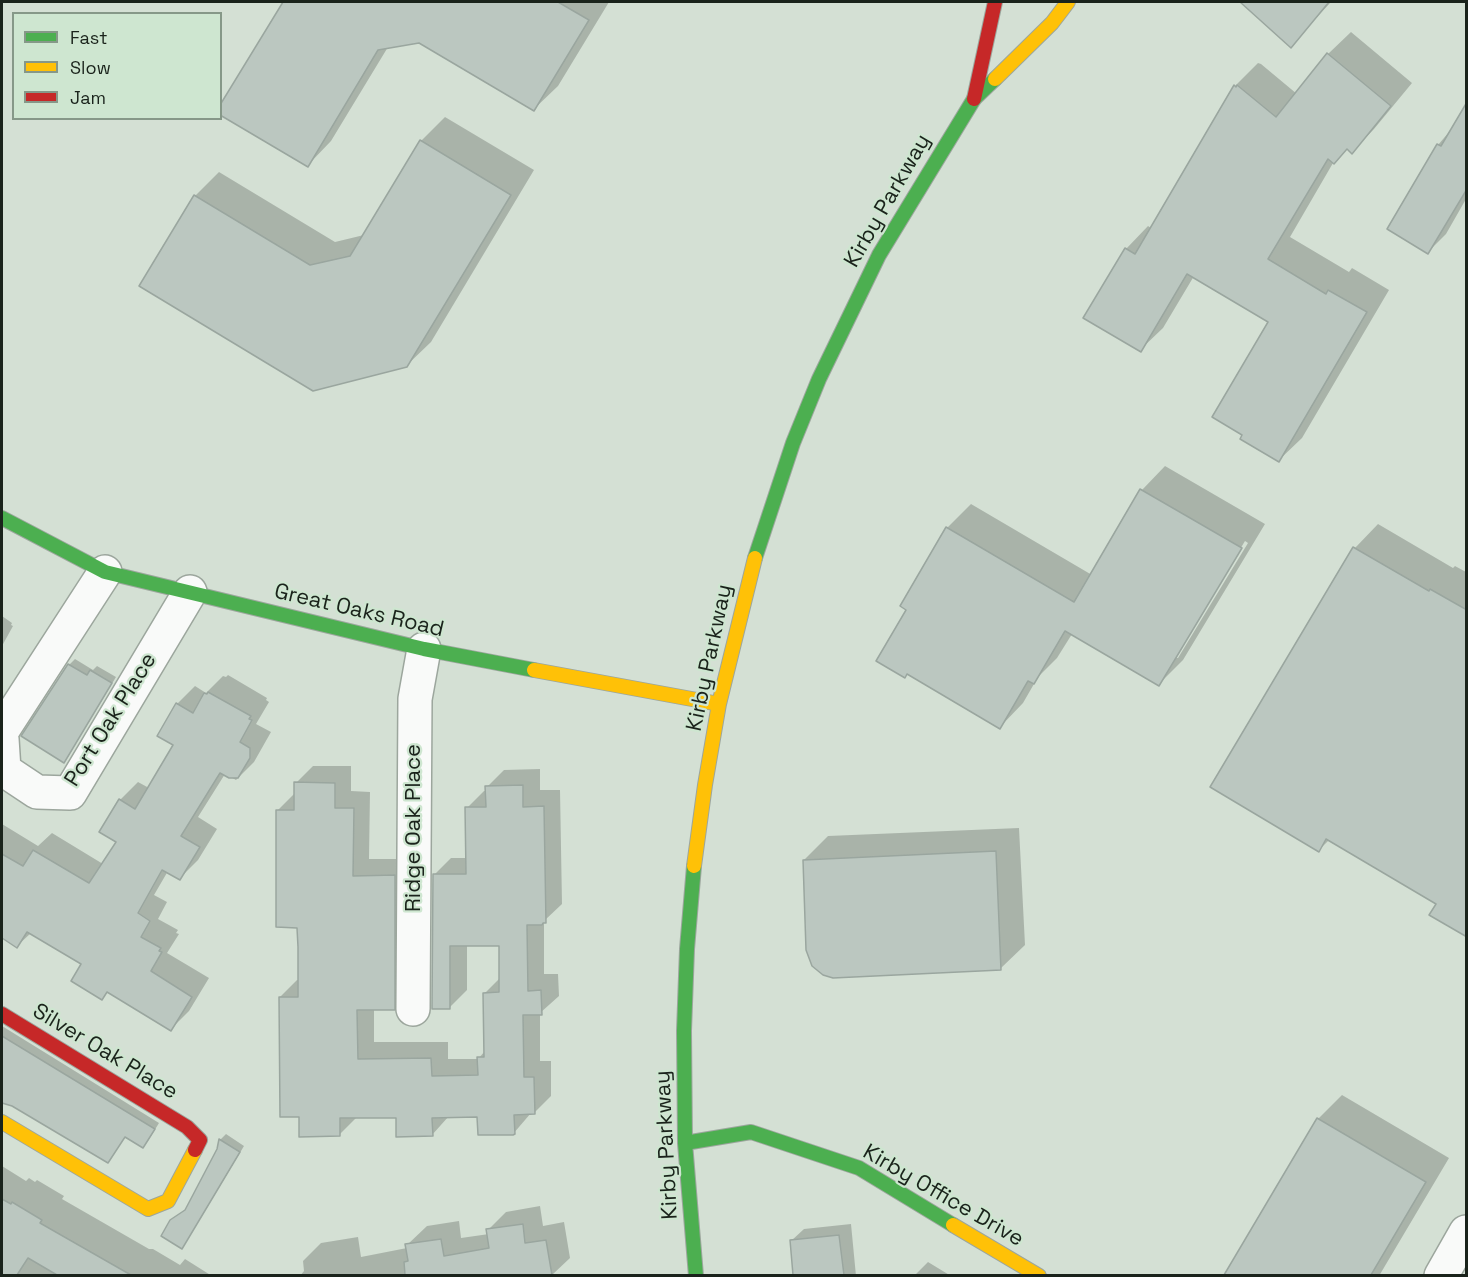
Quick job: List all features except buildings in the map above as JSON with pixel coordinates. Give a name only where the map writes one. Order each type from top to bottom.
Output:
[{"type":"street","name":"Kirby Parkway","points":[[974,99],[995,2]]},
{"type":"street","name":"Kirby Parkway","points":[[696,1275],[685,1143],[684,1031],[688,938],[693,876],[705,785],[719,704],[751,572],[793,442],[819,379],[879,255],[974,99],[1052,23],[1068,2]]},
{"type":"street","name":"Great Oaks Road","points":[[2,518],[105,572],[424,649],[719,704]]},
{"type":"street","points":[[2,731],[105,572]]},
{"type":"street","name":"Port Oak Place","points":[[2,739],[3,770],[38,792],[70,793],[190,592]]},
{"type":"street","name":"Ridge Oak Place","points":[[413,1009],[415,699],[424,649]]},
{"type":"street","name":"Silver Oak Place","points":[[2,1014],[187,1127],[200,1140],[168,1201],[148,1209],[2,1122]]},
{"type":"street","name":"Kirby Office Drive","points":[[685,1143],[751,1132],[859,1168],[1039,1275]]},
{"type":"street","points":[[1441,1275],[1467,1232]]},
{"type":"traffic: fast","points":[[755,558],[793,443],[819,379],[879,255],[974,99],[995,79]]},
{"type":"traffic: fast","points":[[2,518],[105,572],[424,649],[534,670]]},
{"type":"traffic: fast","points":[[694,866],[687,949],[684,1031],[685,1143],[696,1276]]},
{"type":"traffic: fast","points":[[685,1143],[751,1132],[859,1168],[953,1225]]},
{"type":"traffic: slow","points":[[995,79],[1052,23],[1068,2]]},
{"type":"traffic: slow","points":[[694,866],[719,704],[755,558]]},
{"type":"traffic: slow","points":[[534,670],[719,704]]},
{"type":"traffic: slow","points":[[2,1122],[148,1209],[168,1201],[195,1150]]},
{"type":"traffic: slow","points":[[953,1225],[1039,1276]]},
{"type":"traffic: jam","points":[[974,99],[995,2]]},
{"type":"traffic: jam","points":[[2,1014],[187,1127],[200,1140],[195,1150]]}]
